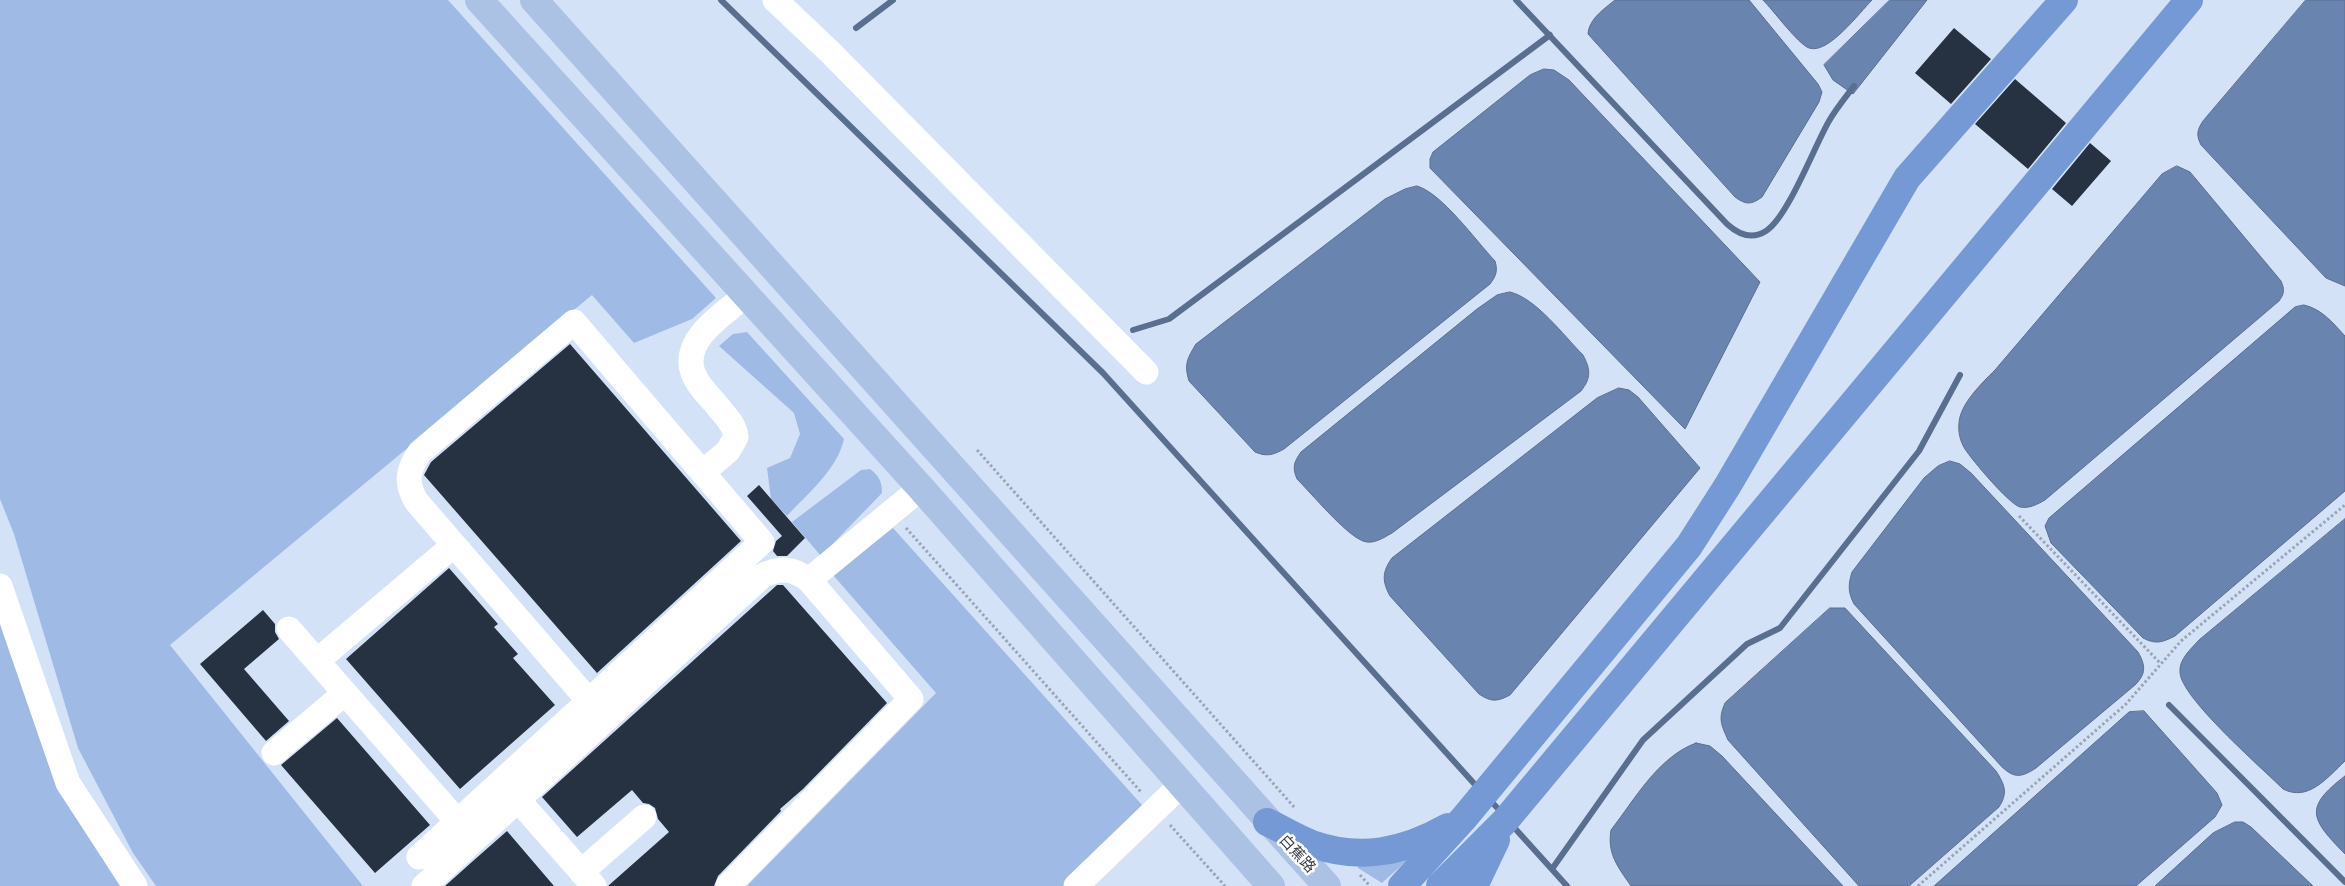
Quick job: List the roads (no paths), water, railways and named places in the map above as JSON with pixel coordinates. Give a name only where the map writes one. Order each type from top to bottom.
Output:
[{"type":"highway","points":[[1402,886],[1464,818],[1689,546],[1728,485],[1907,178],[2064,0]]},
{"type":"highway","points":[[1440,886],[1505,821],[2189,0]]},
{"type":"highway","points":[[1267,822],[1311,844],[1348,853],[1390,851],[1425,840],[1464,818]]},
{"type":"highway","points":[[1474,886],[1505,821]]},
{"type":"main road","points":[[479,0],[921,488],[1180,786],[1270,886]]},
{"type":"main road","name":"白蕉路","points":[[534,0],[1267,822],[1327,886]]},
{"type":"street","points":[[775,0],[830,52],[1146,372]]},
{"type":"street","points":[[702,472],[728,451],[736,437],[732,423],[700,385],[693,373],[691,358],[694,344],[702,333],[746,295]]},
{"type":"street","points":[[419,857],[762,542],[574,322],[420,452],[412,463],[408,476],[409,490],[416,501],[589,700]]},
{"type":"street","points":[[809,580],[921,488]]},
{"type":"street","points":[[317,661],[454,545]]},
{"type":"street","points":[[424,886],[762,576],[774,570],[787,569],[799,572],[809,580],[911,699],[728,886]]},
{"type":"street","points":[[0,586],[68,783],[135,886]]},
{"type":"street","points":[[289,630],[458,822]]},
{"type":"street","points":[[274,753],[345,693]]},
{"type":"street","points":[[1076,886],[1180,786]]},
{"type":"street","points":[[518,800],[588,879],[644,817]]},
{"type":"waterway","points":[[721,0],[1103,373],[1479,789]]},
{"type":"waterway","points":[[856,28],[893,0]]},
{"type":"waterway","points":[[1516,0],[1727,224],[1745,235],[1756,235],[1766,231],[1783,212],[1829,121],[1854,86]]},
{"type":"waterway","points":[[1133,330],[1169,319],[1550,35]]},
{"type":"waterway","points":[[1552,869],[1643,740],[1747,644],[1780,628],[1919,451],[1960,375]]},
{"type":"waterway","points":[[2169,705],[2345,882]]},
{"type":"waterway","points":[[1488,798],[1503,814]]},
{"type":"waterway","points":[[1511,824],[1567,886]]}]
